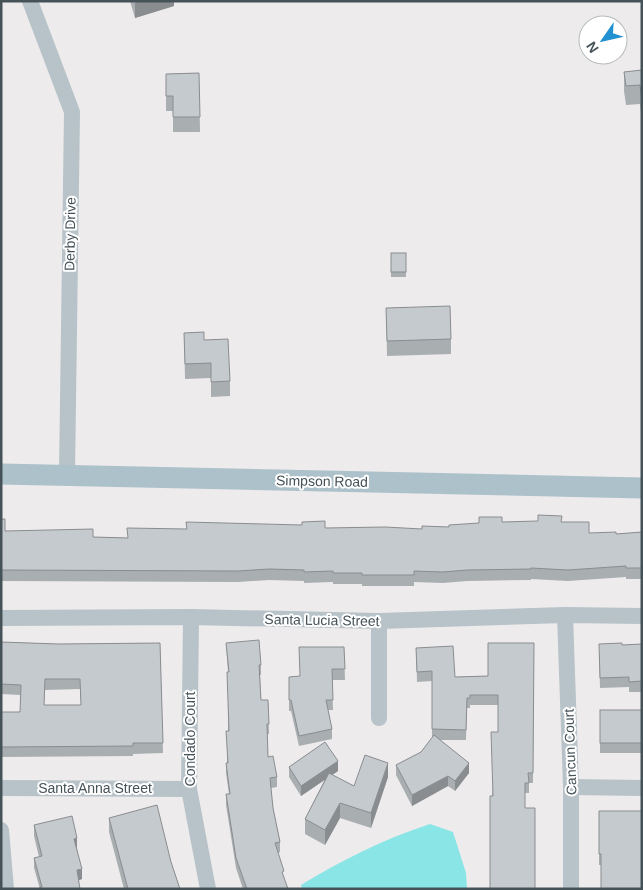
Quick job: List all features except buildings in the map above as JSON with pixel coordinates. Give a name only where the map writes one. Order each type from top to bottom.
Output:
[{"type":"main road","name":"Simpson Road","points":[[1,474],[642,488]]},
{"type":"street","name":"Derby Drive","points":[[30,1],[72,112],[67,474]]},
{"type":"street","name":"Santa Lucia Street","points":[[1,618],[191,617],[379,621],[565,615],[642,616]]},
{"type":"street","name":"Cancun Court","points":[[565,615],[571,787],[570,889]]},
{"type":"street","name":"Condado Court","points":[[191,617],[188,789],[208,889]]},
{"type":"street","points":[[379,621],[379,718]]},
{"type":"street","points":[[571,787],[642,788]]},
{"type":"street","name":"Santa Anna Street","points":[[1,788],[188,789]]},
{"type":"street","points":[[1,830],[6,889]]},
{"type":"water","points":[[430,824],[453,832],[466,873],[467,889],[302,889],[301,885],[332,867],[380,843]]}]
